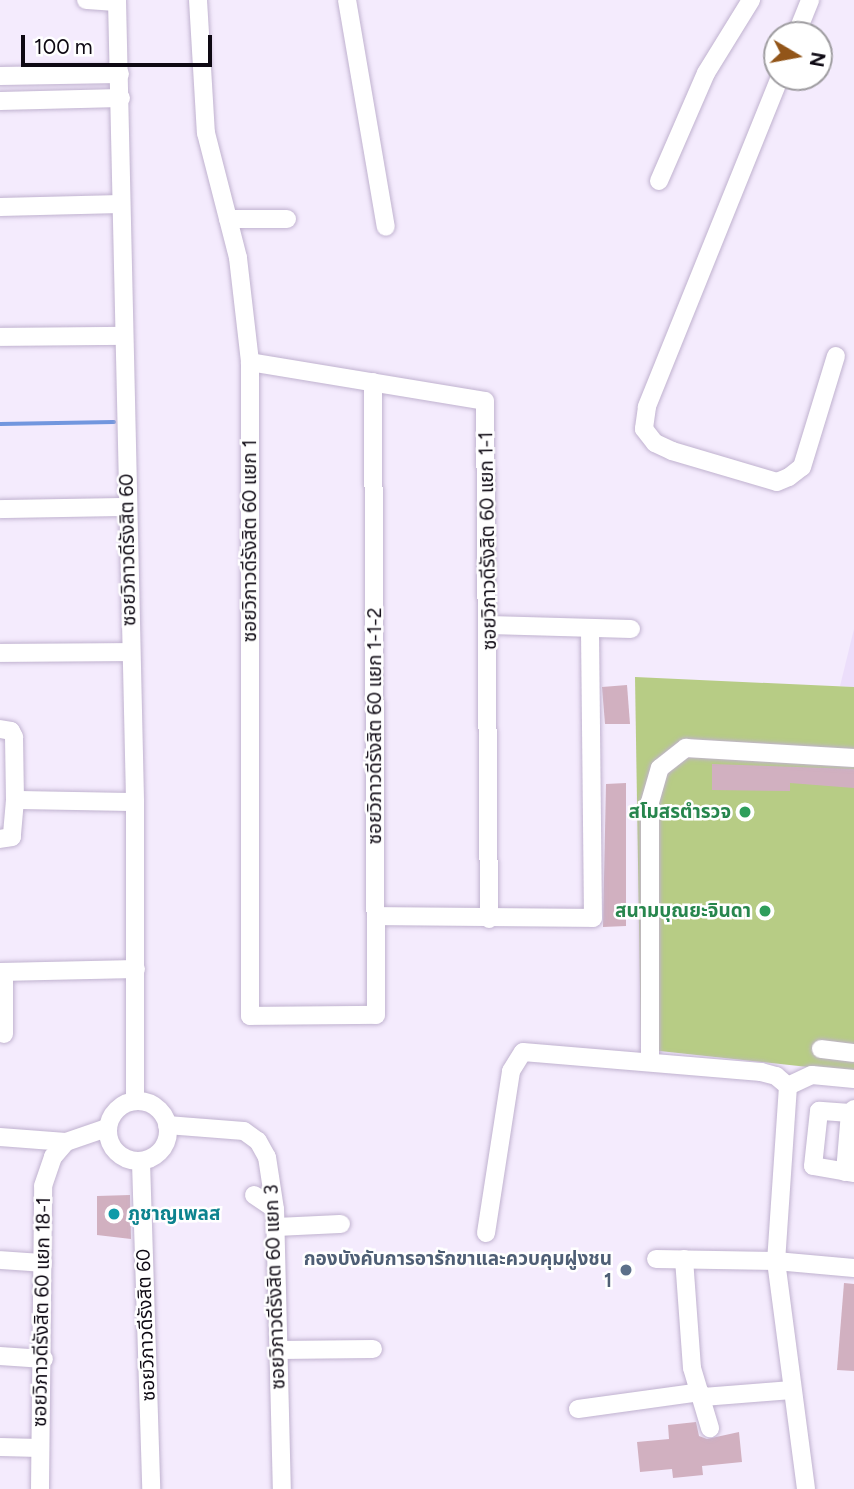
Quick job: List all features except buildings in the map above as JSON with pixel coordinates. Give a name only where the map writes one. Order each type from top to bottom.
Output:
[{"type":"street","points":[[86,0],[117,1]]},
{"type":"street","name":"ซอยวิภาวดีรังสิต 60 แยก 1","points":[[198,0],[206,133],[237,258],[250,362],[250,1016],[321,1015]]},
{"type":"street","points":[[347,0],[386,227]]},
{"type":"street","points":[[659,181],[706,73],[751,0]]},
{"type":"street","points":[[802,21],[810,0]]},
{"type":"street","name":"ซอยวิภาวดีรังสิต 60","points":[[117,1],[135,802],[135,1101]]},
{"type":"street","points":[[0,76],[120,74]]},
{"type":"street","points":[[774,91],[647,407],[644,429],[655,443],[672,451],[777,482],[802,467],[836,356]]},
{"type":"street","points":[[0,101],[121,98]]},
{"type":"street","points":[[0,208],[121,204]]},
{"type":"street","points":[[228,219],[287,219]]},
{"type":"street","points":[[0,337],[124,336]]},
{"type":"street","name":"ซอยวิภาวดีรังสิต 60 แยก 1-1","points":[[250,362],[485,401],[489,625],[489,919]]},
{"type":"street","name":"ซอยวิภาวดีรังสิต 60 แยก 1-1-2","points":[[321,1015],[376,1015],[373,382]]},
{"type":"street","points":[[0,509],[127,507]]},
{"type":"street","points":[[489,625],[631,629]]},
{"type":"street","points":[[376,916],[593,918],[590,628]]},
{"type":"street","points":[[0,653],[131,652]]},
{"type":"street","points":[[0,729],[11,731],[14,737],[15,800],[12,836],[0,839]]},
{"type":"street","points":[[650,1062],[650,802],[660,768],[686,748],[854,758]]},
{"type":"street","points":[[15,800],[135,802]]},
{"type":"street","points":[[4,1034],[2,972],[136,969]]},
{"type":"street","points":[[821,1049],[854,1053]]},
{"type":"street","points":[[486,1233],[515,1059],[532,1051],[761,1072],[776,1076],[788,1086]]},
{"type":"street","points":[[788,1086],[812,1075],[854,1079]]},
{"type":"street","points":[[788,1086],[776,1261],[806,1489]]},
{"type":"street","points":[[0,1137],[66,1142],[107,1128],[116,1110],[135,1101],[152,1104],[167,1125],[165,1145],[141,1162],[116,1153],[107,1128]]},
{"type":"street","points":[[819,1111],[852,1111],[849,1172],[813,1166],[819,1111]]},
{"type":"street","name":"ซอยวิภาวดีรังสิต 60 แยก 3","points":[[167,1125],[216,1126],[244,1131],[258,1141],[267,1157],[275,1218],[282,1489]]},
{"type":"street","name":"ซอยวิภาวดีรังสิต 60 แยก 18-1","points":[[40,1489],[44,1359],[43,1186],[53,1157],[66,1142]]},
{"type":"street","name":"ซอยวิภาวดีรังสิต 60","points":[[141,1162],[150,1489]]},
{"type":"street","points":[[254,1195],[275,1218],[341,1224]]},
{"type":"street","points":[[656,1259],[776,1261],[854,1268]]},
{"type":"street","points":[[684,1259],[688,1342],[710,1428]]},
{"type":"street","points":[[0,1260],[43,1263]]},
{"type":"street","points":[[278,1350],[373,1349]]},
{"type":"street","points":[[0,1356],[44,1359]]},
{"type":"street","points":[[578,1409],[702,1394],[792,1390]]},
{"type":"street","points":[[0,1447],[40,1448]]},
{"type":"shaded area","points":[[854,629],[854,687],[840,686]]},
{"type":"green space","name":"สโมสรตำรวจ","points":[[635,677],[854,687],[854,1072],[641,1049]]},
{"type":"waterway","points":[[0,424],[114,422]]},
{"type":"place","name":"สโมสรตำรวจ","points":[[745,812]]},
{"type":"place","name":"สนามบุณยะจินดา","points":[[765,911]]},
{"type":"place","name":"ภูชาญเพลส","points":[[114,1214]]},
{"type":"place","name":"กองบังคับการอารักขาและควบคุมฝูงชน 1","points":[[626,1270]]}]
